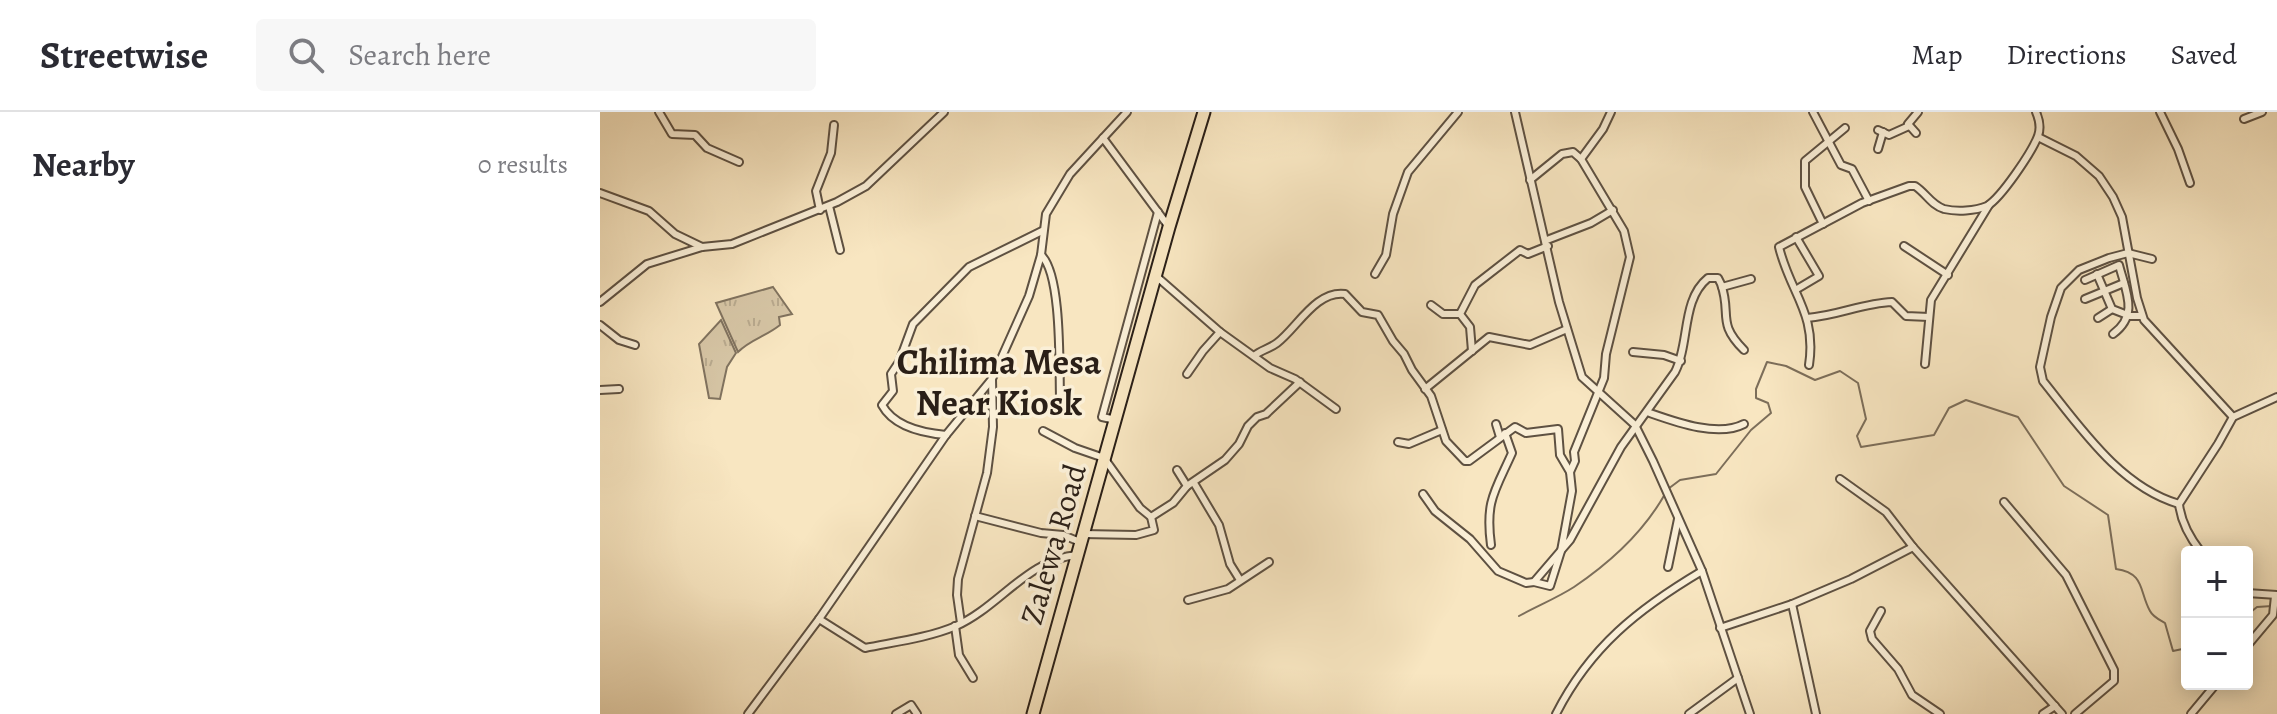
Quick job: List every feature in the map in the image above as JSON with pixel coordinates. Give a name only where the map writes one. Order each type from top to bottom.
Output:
[{"type":"highway","name":"Zalewa Road","points":[[1033,714],[1204,112]]},
{"type":"street","points":[[659,112],[672,134],[695,135],[714,152],[739,162]]},
{"type":"street","points":[[600,302],[647,264],[702,247],[732,244],[820,210],[866,186],[944,112]]},
{"type":"street","points":[[748,714],[819,619],[946,435],[992,379],[1029,296],[1041,255],[1046,214],[1055,196],[1085,155],[1127,112]]},
{"type":"street","points":[[1375,274],[1386,255],[1393,214],[1408,172],[1458,112]]},
{"type":"street","points":[[1515,112],[1567,329],[1582,377],[1635,425],[1679,515],[1702,571],[1750,714]]},
{"type":"street","points":[[1581,159],[1603,129],[1611,112]]},
{"type":"street","points":[[1813,112],[1842,167],[1852,169],[1869,201]]},
{"type":"street","points":[[1878,149],[1880,131],[1889,135],[1909,126],[1918,112]]},
{"type":"street","points":[[1925,364],[1931,300],[1989,205],[2001,193],[2038,137],[2036,112]]},
{"type":"street","points":[[2160,112],[2190,183]]},
{"type":"street","points":[[2244,119],[2262,112]]},
{"type":"street","points":[[820,210],[816,191],[831,153],[834,125]]},
{"type":"street","points":[[1909,126],[1916,133]]},
{"type":"street","points":[[1823,224],[1805,187],[1803,175],[1806,159],[1845,128]]},
{"type":"street","points":[[2038,137],[2076,156],[2099,176],[2122,217],[2142,316],[2160,340],[2233,417]]},
{"type":"street","points":[[1103,138],[1169,227]]},
{"type":"street","points":[[1423,494],[1435,511],[1470,539],[1498,571],[1526,583],[1550,586],[1561,551],[1572,491],[1570,472],[1575,461],[1574,452],[1606,371],[1606,354],[1630,257],[1624,231],[1613,210],[1581,159],[1573,152],[1562,154],[1530,180]]},
{"type":"street","points":[[1809,365],[1812,344],[1807,318],[1779,247],[1869,201],[1909,186],[1915,186],[1930,201],[1946,209],[1970,210],[1989,205]]},
{"type":"street","points":[[600,193],[649,211],[675,234],[702,247]]},
{"type":"street","points":[[829,206],[840,250]]},
{"type":"street","points":[[1460,314],[1475,285],[1520,250],[1528,254],[1613,210]]},
{"type":"street","points":[[1116,420],[1102,417],[1158,212]]},
{"type":"street","points":[[946,435],[918,432],[887,414],[882,405],[893,391],[891,374],[899,362],[909,331],[964,271],[1042,231]]},
{"type":"street","points":[[1796,237],[1819,276],[1797,289]]},
{"type":"street","points":[[1904,246],[1948,275]]},
{"type":"street","points":[[2152,259],[2128,253],[2079,270],[2061,288],[2040,367],[2043,381],[2107,456],[2161,499],[2179,504]]},
{"type":"street","points":[[1041,255],[1049,266],[1057,310],[1060,397]]},
{"type":"street","points":[[2085,280],[2119,265],[2129,315],[2124,326],[2113,334]]},
{"type":"street","points":[[2097,274],[2112,309],[2142,316]]},
{"type":"street","points":[[1156,276],[1220,332],[1270,368],[1300,382],[1336,409]]},
{"type":"street","points":[[1534,582],[1561,551],[1635,425],[1668,384],[1681,361],[1696,291],[1708,278],[1718,278],[1722,287],[1725,325],[1733,340],[1744,350]]},
{"type":"street","points":[[1722,287],[1751,279]]},
{"type":"street","points":[[2085,299],[2124,283]]},
{"type":"street","points":[[1254,356],[1273,346],[1322,300],[1335,293],[1345,294],[1362,312],[1378,315],[1384,321],[1391,338],[1434,401],[1448,444],[1467,461],[1515,427],[1526,433],[1558,429],[1561,460],[1570,472]]},
{"type":"street","points":[[1807,318],[1828,317],[1870,303],[1892,302],[1906,316],[1929,317]]},
{"type":"street","points":[[1431,305],[1443,314],[1460,314]]},
{"type":"street","points":[[2098,318],[2112,309]]},
{"type":"street","points":[[1460,314],[1470,327],[1472,351]]},
{"type":"street","points":[[600,325],[619,340],[635,345]]},
{"type":"street","points":[[1425,389],[1493,336],[1530,345],[1567,329]]},
{"type":"street","points":[[1187,374],[1220,332]]},
{"type":"street","points":[[1633,352],[1664,355],[1681,361]]},
{"type":"street","points":[[973,678],[959,655],[958,579],[987,473],[993,427],[992,379]]},
{"type":"street","points":[[1151,517],[1225,460],[1243,439],[1248,426],[1257,417],[1266,414],[1300,382]]},
{"type":"street","points":[[600,390],[619,389]]},
{"type":"street","points":[[2196,546],[2180,515],[2179,504],[2233,417],[2277,397]]},
{"type":"street","points":[[1647,412],[1685,426],[1732,429],[1744,424]]},
{"type":"street","points":[[1491,545],[1487,516],[1512,453],[1496,424]]},
{"type":"street","points":[[1398,442],[1409,444],[1442,430]]},
{"type":"street","points":[[975,516],[1041,533],[1082,538],[1136,535],[1154,530],[1151,517],[1140,508],[1104,458],[1075,448],[1043,431]]},
{"type":"street","points":[[1177,470],[1191,484],[1219,525],[1230,564],[1240,580]]},
{"type":"street","points":[[1840,479],[1886,512],[1913,547],[2062,714]]},
{"type":"street","points":[[2004,502],[2066,575],[2114,670],[2114,681],[2075,714]]},
{"type":"street","points":[[1668,567],[1679,515]]},
{"type":"street","points":[[1059,556],[1063,535]]},
{"type":"street","points":[[1720,628],[1792,604],[1913,547]]},
{"type":"street","points":[[819,619],[865,648],[958,624],[1038,567],[1059,556],[1077,555]]},
{"type":"street","points":[[1188,600],[1218,594],[1269,562]]},
{"type":"street","points":[[1556,714],[1581,670],[1610,637],[1635,615],[1702,571]]},
{"type":"street","points":[[2253,594],[2276,596],[2273,615],[2253,639]]},
{"type":"street","points":[[1792,604],[1816,714]]},
{"type":"street","points":[[1881,611],[1870,631],[1872,639],[1898,669],[1916,700],[1940,714]]},
{"type":"street","points":[[1689,714],[1738,678]]},
{"type":"street","points":[[2191,714],[2211,690]]},
{"type":"street","points":[[896,714],[911,705],[917,714]]},
{"type":"street","points":[[2043,714],[2055,706]]},
{"type":"green space","points":[[773,287],[792,314],[779,317],[780,325],[738,352],[716,303]]},
{"type":"green space","points":[[721,320],[736,353],[727,367],[720,399],[709,398],[699,344]]},
{"type":"waterway","points":[[1668,489],[1680,480],[1716,474],[1751,430],[1771,413],[1768,403],[1756,398],[1756,389],[1767,362],[1786,366],[1815,380],[1840,371],[1858,383],[1866,419],[1857,436],[1861,447],[1934,435],[1949,408],[1966,400],[2018,417],[2064,486],[2108,515],[2116,569],[2137,579],[2151,613],[2165,623],[2173,651],[2181,649]]},
{"type":"waterway","points":[[1519,616],[1567,591],[1601,567],[1636,534],[1665,494]]},
{"type":"waterway","points":[[2253,610],[2272,606]]},
{"type":"district","name":"Chilima Mesa Near Kiosk","points":[[999,382]]}]
